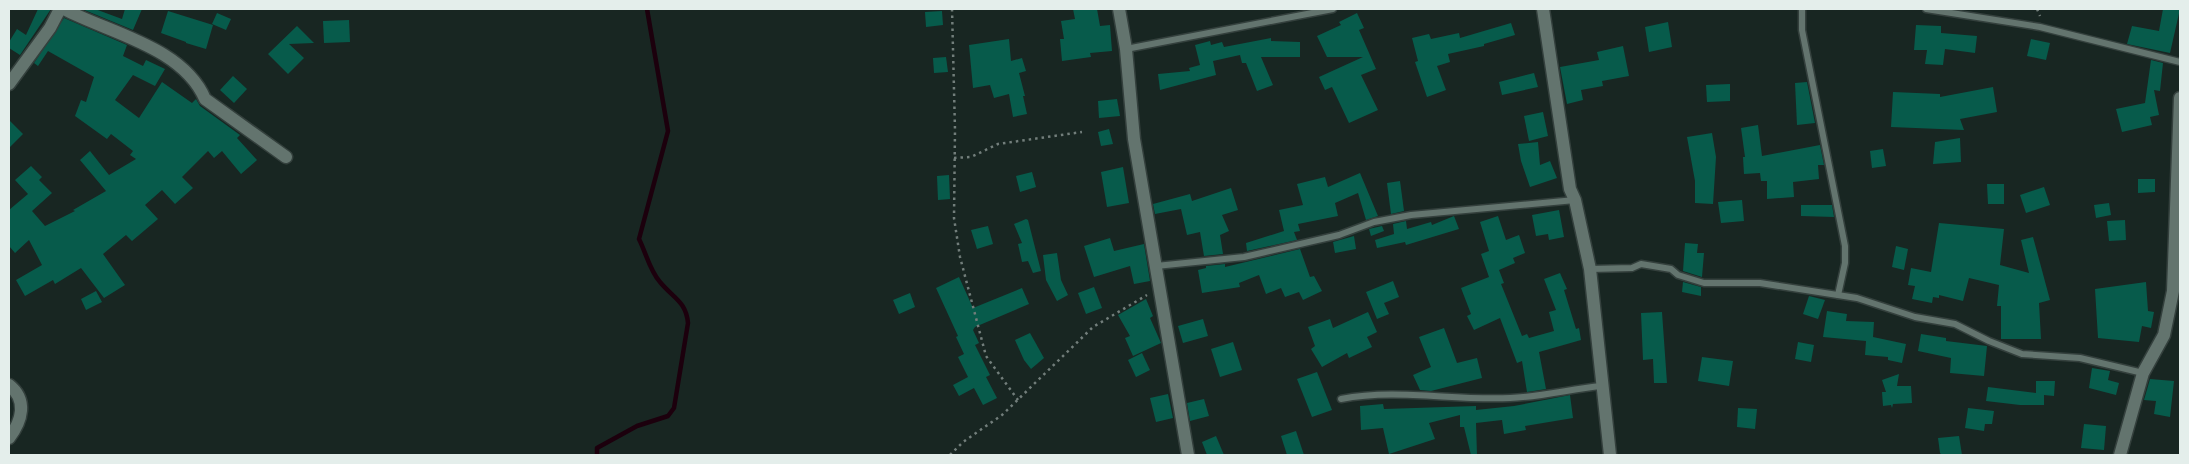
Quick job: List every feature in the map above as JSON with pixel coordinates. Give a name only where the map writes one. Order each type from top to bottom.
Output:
[{"type":"street","points":[[9,84],[62,9],[88,22],[144,44],[190,74],[199,84],[205,99],[286,157]]},
{"type":"street","points":[[1119,9],[1126,49],[1134,139],[1188,455]]},
{"type":"street","points":[[1543,9],[1570,189],[1575,200],[1590,269],[1601,386],[1610,455]]},
{"type":"street","points":[[2120,455],[2142,373],[2164,335],[2173,291],[2180,98]]},
{"type":"street","points":[[9,385],[19,396],[22,405],[21,417],[9,438]]},
{"type":"lane","points":[[1126,49],[1333,9]]},
{"type":"lane","points":[[1802,9],[1802,30],[1845,246],[1845,263],[1838,294]]},
{"type":"lane","points":[[1926,9],[2040,27],[2180,62]]},
{"type":"lane","points":[[1156,266],[1244,257],[1339,234],[1374,222],[1411,215],[1575,200]]},
{"type":"lane","points":[[1590,269],[1632,268],[1641,264],[1671,270],[1678,275],[1704,283],[1760,283],[1838,294],[1915,316],[1955,324],[1989,341],[2022,354],[2080,358],[2142,373]]},
{"type":"lane","points":[[1341,399],[1367,394],[1510,398],[1601,386]]},
{"type":"path","points":[[952,9],[954,218],[960,258],[974,318],[986,356],[1018,400]]},
{"type":"path","points":[[954,158],[971,157],[998,144],[1082,132]]},
{"type":"path","points":[[950,455],[963,442],[1002,415],[1093,328],[1148,295],[1160,290]]},
{"type":"building","points":[[38,9],[51,9],[20,55],[9,48],[9,42],[17,29],[26,35]]},
{"type":"building","points":[[82,9],[95,9],[122,19],[125,9],[142,9],[133,30]]},
{"type":"building","points":[[1073,9],[1097,9],[1100,26],[1110,25],[1112,51],[1090,53],[1091,57],[1062,61],[1060,39],[1064,39],[1061,21],[1075,19]]},
{"type":"building","points":[[2163,9],[2180,9],[2170,53],[2127,44],[2132,26],[2159,31]]},
{"type":"building","points":[[168,11],[213,25],[206,49],[161,33]]},
{"type":"building","points":[[942,11],[943,25],[926,27],[925,12]]},
{"type":"building","points":[[217,13],[231,19],[226,30],[212,24]]},
{"type":"building","points":[[1357,13],[1364,28],[1359,30],[1376,69],[1361,75],[1378,110],[1349,123],[1332,87],[1325,90],[1319,77],[1363,57],[1327,57],[1317,36],[1341,25],[1339,22]]},
{"type":"building","points":[[64,18],[127,45],[123,56],[143,66],[146,60],[165,69],[155,86],[133,75],[115,100],[139,118],[162,82],[192,103],[196,99],[200,106],[240,135],[237,138],[257,160],[241,174],[222,151],[214,158],[208,151],[182,177],[193,188],[175,204],[162,190],[145,205],[158,219],[132,241],[126,235],[103,254],[125,285],[104,298],[81,268],[55,284],[53,280],[25,296],[16,280],[42,265],[29,240],[15,253],[9,246],[9,210],[28,194],[15,180],[31,166],[42,177],[39,180],[52,193],[32,211],[45,226],[75,211],[73,210],[106,191],[80,160],[90,151],[109,175],[136,159],[130,155],[133,151],[111,134],[107,139],[75,116],[81,100],[86,102],[94,77],[48,51],[38,66],[34,63]]},
{"type":"building","points":[[349,20],[350,42],[324,43],[323,21]]},
{"type":"building","points":[[1668,22],[1672,47],[1649,52],[1645,27]]},
{"type":"building","points":[[1511,23],[1515,35],[1484,44],[1484,46],[1448,54],[1450,62],[1437,66],[1446,90],[1427,97],[1415,62],[1418,61],[1412,38],[1429,34],[1431,39],[1459,33],[1460,38]]},
{"type":"building","points":[[1916,25],[1941,26],[1941,33],[1977,36],[1975,53],[1945,49],[1943,65],[1925,64],[1927,50],[1914,50]]},
{"type":"building","points":[[297,26],[314,43],[289,44],[304,58],[288,74],[268,54]]},
{"type":"building","points":[[1271,38],[1271,41],[1300,42],[1300,57],[1261,57],[1273,85],[1257,91],[1246,63],[1242,63],[1240,55],[1213,61],[1216,75],[1160,90],[1158,74],[1190,71],[1189,68],[1200,65],[1195,45],[1210,41],[1211,45],[1222,42],[1224,47]]},
{"type":"building","points":[[1009,39],[1011,61],[1022,58],[1026,71],[1019,73],[1027,114],[1013,117],[1009,94],[994,98],[990,85],[973,88],[969,45]]},
{"type":"building","points":[[2031,39],[2050,43],[2046,60],[2027,56]]},
{"type":"building","points":[[1623,46],[1629,76],[1602,81],[1603,86],[1581,90],[1583,100],[1567,104],[1560,67],[1599,60],[1597,52]]},
{"type":"building","points":[[946,57],[948,72],[934,73],[933,58]]},
{"type":"building","points":[[2151,60],[2163,63],[2160,91],[2154,90],[2159,115],[2150,117],[2152,125],[2122,132],[2116,109],[2145,103]]},
{"type":"building","points":[[1534,73],[1538,87],[1502,95],[1499,82]]},
{"type":"building","points":[[233,76],[247,89],[234,103],[220,90]]},
{"type":"building","points":[[1807,82],[1815,123],[1797,125],[1795,83]]},
{"type":"building","points":[[1730,84],[1730,101],[1707,102],[1706,85]]},
{"type":"building","points":[[1993,87],[1997,112],[1960,119],[1964,130],[1891,127],[1893,92],[1940,94],[1940,97]]},
{"type":"building","points":[[1117,99],[1120,116],[1099,118],[1098,101]]},
{"type":"building","points":[[1543,112],[1548,136],[1529,141],[1524,116]]},
{"type":"building","points":[[9,120],[23,134],[9,148]]},
{"type":"building","points":[[1758,125],[1762,156],[1820,145],[1824,165],[1818,165],[1819,179],[1793,182],[1794,197],[1767,199],[1767,181],[1761,181],[1760,173],[1744,174],[1743,157],[1745,157],[1741,128]]},
{"type":"building","points":[[1109,129],[1113,144],[1101,146],[1098,132]]},
{"type":"building","points":[[1712,133],[1716,157],[1713,204],[1695,203],[1695,181],[1687,137]]},
{"type":"building","points":[[1960,138],[1961,162],[1933,164],[1935,142]]},
{"type":"building","points":[[1538,142],[1540,165],[1550,161],[1557,178],[1530,187],[1521,161],[1518,144]]},
{"type":"building","points":[[1883,149],[1886,166],[1872,168],[1870,151]]},
{"type":"building","points":[[1123,167],[1129,203],[1107,207],[1101,172]]},
{"type":"building","points":[[1032,172],[1036,187],[1020,192],[1016,176]]},
{"type":"building","points":[[1360,173],[1378,216],[1366,220],[1358,193],[1335,203],[1338,216],[1298,224],[1300,231],[1294,232],[1297,240],[1247,251],[1246,243],[1284,231],[1279,210],[1303,205],[1297,184],[1325,177],[1328,187]]},
{"type":"building","points":[[949,175],[950,199],[938,200],[937,176]]},
{"type":"building","points":[[2138,179],[2155,179],[2155,192],[2138,193]]},
{"type":"building","points":[[1400,181],[1404,211],[1391,214],[1387,183]]},
{"type":"building","points":[[1987,184],[2004,184],[2004,204],[1988,204]]},
{"type":"building","points":[[2044,187],[2050,205],[2026,213],[2020,195]]},
{"type":"building","points":[[1231,188],[1238,210],[1222,215],[1229,231],[1220,235],[1223,254],[1204,256],[1200,232],[1187,235],[1181,209],[1155,214],[1153,204],[1190,194],[1192,201]]},
{"type":"building","points":[[1742,200],[1744,221],[1721,223],[1718,202]]},
{"type":"building","points":[[2109,203],[2111,215],[2096,218],[2094,205]]},
{"type":"building","points":[[1801,205],[1832,205],[1834,217],[1801,216]]},
{"type":"building","points":[[1559,210],[1564,237],[1549,240],[1548,234],[1536,236],[1532,215]]},
{"type":"building","points":[[1454,216],[1459,229],[1406,245],[1405,242],[1377,248],[1375,240],[1394,234],[1393,224],[1406,221],[1407,229],[1431,222],[1432,225]]},
{"type":"building","points":[[1498,216],[1506,240],[1519,235],[1525,253],[1513,258],[1515,263],[1499,270],[1504,283],[1501,284],[1522,336],[1527,334],[1529,338],[1554,331],[1549,312],[1556,310],[1544,279],[1560,273],[1567,289],[1564,290],[1576,329],[1579,328],[1581,340],[1539,352],[1546,389],[1527,392],[1522,361],[1517,363],[1500,318],[1474,330],[1467,316],[1471,314],[1461,288],[1489,277],[1481,254],[1489,251],[1480,222]]},
{"type":"building","points":[[1026,219],[1028,220],[1041,271],[1033,273],[1028,261],[1022,262],[1018,244],[1022,243],[1014,224]]},
{"type":"building","points":[[2125,220],[2126,240],[2109,241],[2107,221]]},
{"type":"building","points":[[1939,223],[2004,229],[2000,265],[2029,273],[2021,240],[2033,237],[2050,300],[2039,303],[2041,339],[2001,339],[2001,306],[1997,306],[1999,285],[1969,278],[1963,301],[1939,295],[1939,298],[1933,297],[1932,303],[1912,299],[1915,286],[1908,285],[1911,268],[1931,272]]},
{"type":"building","points":[[988,226],[993,244],[977,249],[971,230]]},
{"type":"building","points":[[1382,226],[1384,231],[1371,236],[1369,229]]},
{"type":"building","points":[[1354,236],[1356,249],[1335,253],[1333,242]]},
{"type":"building","points":[[1110,238],[1114,251],[1144,244],[1150,281],[1134,284],[1130,266],[1094,277],[1084,246]]},
{"type":"building","points":[[1685,243],[1698,244],[1697,253],[1704,253],[1702,277],[1683,271]]},
{"type":"building","points":[[1896,246],[1908,249],[1904,270],[1892,267]]},
{"type":"building","points":[[1300,249],[1310,277],[1314,276],[1322,291],[1303,300],[1299,292],[1285,297],[1281,288],[1266,294],[1259,275],[1239,283],[1240,287],[1202,293],[1198,270],[1206,268],[1206,266],[1225,264],[1225,267]]},
{"type":"building","points":[[1057,253],[1061,280],[1068,295],[1057,301],[1046,280],[1043,255]]},
{"type":"building","points":[[959,277],[973,308],[1022,288],[1029,304],[975,327],[973,330],[979,343],[975,345],[990,375],[986,377],[997,398],[983,405],[974,388],[959,396],[953,385],[968,377],[958,357],[964,354],[956,337],[958,336],[936,288]]},
{"type":"building","points":[[1393,281],[1399,297],[1384,303],[1389,314],[1377,319],[1366,292]]},
{"type":"building","points":[[1683,282],[1701,287],[1701,296],[1682,292]]},
{"type":"building","points":[[2146,282],[2148,311],[2154,312],[2151,328],[2142,326],[2139,342],[2098,338],[2095,289]]},
{"type":"building","points":[[1094,287],[1102,308],[1086,314],[1078,293]]},
{"type":"building","points":[[96,291],[102,302],[86,310],[81,299]]},
{"type":"building","points":[[910,293],[915,307],[899,314],[893,300]]},
{"type":"building","points":[[1809,296],[1825,300],[1818,319],[1803,314]]},
{"type":"building","points":[[1146,299],[1153,316],[1150,318],[1161,343],[1133,356],[1125,338],[1130,336],[1118,315]]},
{"type":"building","points":[[1827,311],[1847,314],[1846,321],[1874,322],[1873,337],[1906,344],[1902,363],[1888,360],[1888,357],[1865,355],[1866,341],[1823,337]]},
{"type":"building","points":[[1368,312],[1377,332],[1367,337],[1372,347],[1349,358],[1347,353],[1322,367],[1311,349],[1315,346],[1308,327],[1330,319],[1333,328]]},
{"type":"building","points":[[1662,312],[1667,383],[1654,383],[1653,359],[1643,360],[1641,313]]},
{"type":"building","points":[[1203,319],[1208,336],[1183,343],[1178,326]]},
{"type":"building","points":[[1444,328],[1457,363],[1477,358],[1482,378],[1431,391],[1420,390],[1413,375],[1431,367],[1419,337]]},
{"type":"building","points":[[1030,333],[1044,358],[1031,369],[1024,360],[1015,340]]},
{"type":"building","points":[[1921,334],[1946,338],[1946,341],[1987,346],[1984,376],[1950,373],[1951,358],[1918,351]]},
{"type":"building","points":[[1233,342],[1242,370],[1220,377],[1211,349]]},
{"type":"building","points":[[1798,342],[1814,345],[1811,362],[1795,359]]},
{"type":"building","points":[[1142,353],[1150,370],[1136,377],[1128,360]]},
{"type":"building","points":[[1702,357],[1733,361],[1729,386],[1698,381]]},
{"type":"building","points":[[2092,368],[2110,371],[2108,380],[2119,383],[2116,395],[2089,388]]},
{"type":"building","points":[[1317,372],[1332,410],[1312,417],[1297,379]]},
{"type":"building","points":[[1899,374],[1897,386],[1911,386],[1912,403],[1893,404],[1892,408],[1891,405],[1883,406],[1882,392],[1886,392],[1882,380]]},
{"type":"building","points":[[2150,379],[2174,381],[2170,417],[2154,414],[2156,401],[2144,400]]},
{"type":"building","points":[[2036,381],[2055,381],[2054,396],[2044,395],[2044,405],[2020,405],[1986,401],[1988,387],[2036,393]]},
{"type":"building","points":[[1168,394],[1173,418],[1156,422],[1150,398]]},
{"type":"building","points":[[1570,395],[1573,418],[1525,426],[1526,430],[1504,434],[1502,420],[1476,423],[1477,455],[1471,455],[1464,427],[1460,427],[1460,415],[1429,423],[1435,439],[1389,454],[1383,428],[1361,430],[1360,406],[1383,404],[1384,409],[1476,406],[1476,410],[1514,406]]},
{"type":"building","points":[[1204,399],[1209,416],[1190,421],[1187,403]]},
{"type":"building","points":[[1738,408],[1757,409],[1755,429],[1737,427]]},
{"type":"building","points":[[1968,408],[1994,411],[1992,424],[1985,424],[1984,431],[1965,428]]},
{"type":"building","points":[[2084,424],[2106,426],[2104,450],[2081,448]]},
{"type":"building","points":[[1296,431],[1304,455],[1287,455],[1281,436]]},
{"type":"building","points":[[1216,436],[1224,455],[1207,455],[1202,442]]},
{"type":"building","points":[[1959,436],[1962,455],[1942,455],[1940,453],[1938,438]]},
{"type":"waterway","points":[[597,455],[597,448],[637,426],[668,416],[674,408],[688,323],[682,305],[653,273],[639,239],[668,131],[647,9]]}]
